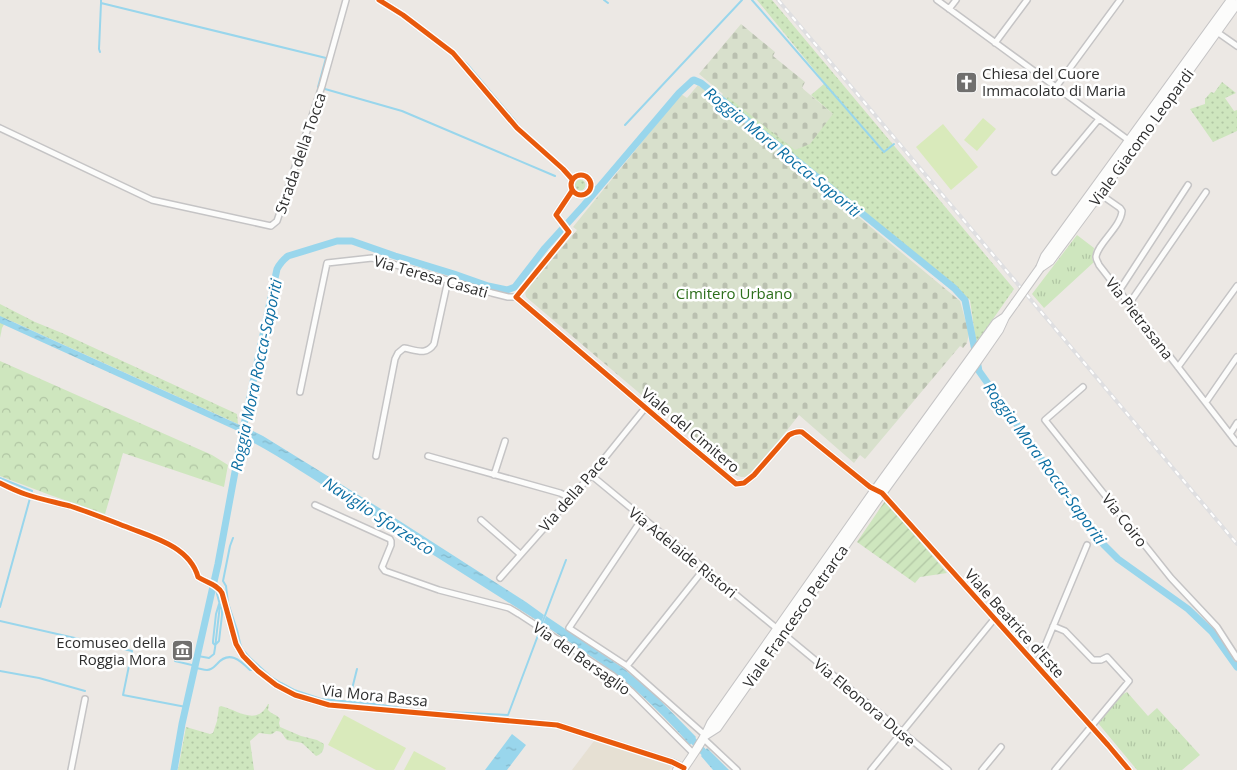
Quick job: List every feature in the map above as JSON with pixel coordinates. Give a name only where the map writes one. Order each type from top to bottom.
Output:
[{"type":"main road","name":"Viale Giacomo Leopardi","points":[[1040,268],[1050,261],[1100,194],[1132,143],[1231,0]]},
{"type":"main road","name":"Viale Giacomo Leopardi","points":[[878,491],[972,369],[996,323],[1005,316],[1015,303],[1040,268],[1045,256],[1237,4]]},
{"type":"main road","name":"Viale Giacomo Leopardi","points":[[878,491],[970,359],[981,349]]},
{"type":"main road","name":"Viale Francesco Petrarca","points":[[682,769],[704,739],[717,728],[780,631],[878,491]]},
{"type":"street","name":"Strada della Tocca","points":[[0,128],[152,200],[271,226],[277,221],[322,88],[346,0]]},
{"type":"street","points":[[379,0],[403,15],[453,53],[517,128],[572,179]]},
{"type":"street","points":[[937,0],[1132,143]]},
{"type":"street","points":[[949,9],[956,0]]},
{"type":"street","points":[[995,43],[1027,0]]},
{"type":"street","points":[[1056,87],[1120,0]]},
{"type":"street","points":[[1217,32],[1237,46]]},
{"type":"street","points":[[1055,172],[1099,119]]},
{"type":"street","points":[[578,175],[584,175],[590,180],[589,191],[582,195],[575,194],[572,191],[570,185],[572,179],[578,175]]},
{"type":"street","points":[[1119,291],[1188,185]]},
{"type":"street","points":[[516,297],[569,232],[556,215],[572,191]]},
{"type":"street","points":[[1129,304],[1206,192]]},
{"type":"street","name":"Via Pietrasana","points":[[1100,194],[1122,211],[1120,219],[1098,250],[1096,259],[1099,265],[1237,443]]},
{"type":"street","name":"Via Teresa Casati","points":[[300,392],[327,264],[372,258],[492,293],[516,297]]},
{"type":"street","points":[[376,456],[395,359],[404,348],[424,352],[428,351],[434,344],[448,280]]},
{"type":"street","points":[[1178,368],[1237,286]]},
{"type":"street","name":"Viale del Cimitero","points":[[516,297],[736,484],[744,483],[754,476],[789,435],[798,431],[802,432],[852,473],[878,491]]},
{"type":"street","points":[[1206,402],[1237,357]]},
{"type":"street","name":"Via Coiro","points":[[1083,386],[1045,420],[1170,578],[1216,627],[1237,658]]},
{"type":"street","name":"Via della Pace","points":[[500,578],[591,475],[645,408]]},
{"type":"street","points":[[1230,434],[1237,423]]},
{"type":"street","points":[[494,475],[506,441]]},
{"type":"street","points":[[428,456],[560,493],[571,498]]},
{"type":"street","name":"Via Adelaide Ristori","points":[[591,475],[780,631]]},
{"type":"street","name":"Via Mora Bassa","points":[[0,483],[110,520],[164,541],[178,550],[197,571],[198,577],[205,582],[217,586],[222,593],[236,644],[243,656],[276,685],[295,696],[329,705],[557,725],[672,762],[682,769]]},
{"type":"street","name":"Viale Beatrice d'Este","points":[[878,491],[995,618],[1129,770]]},
{"type":"street","name":"Via del Bersaglio","points":[[315,505],[390,539],[391,546],[382,567],[385,571],[439,590],[509,608],[612,675],[694,752]]},
{"type":"street","points":[[642,519],[569,628],[627,666],[737,770]]},
{"type":"street","points":[[481,520],[520,554]]},
{"type":"street","points":[[1036,665],[1087,545]]},
{"type":"street","points":[[627,666],[704,569]]},
{"type":"street","points":[[871,770],[995,618]]},
{"type":"street","points":[[1053,626],[1066,631],[1093,660],[1101,660],[1107,657],[1129,681],[1055,770]]},
{"type":"street","name":"Via Eleonora Duse","points":[[780,631],[948,770]]},
{"type":"street","points":[[71,770],[85,699]]},
{"type":"street","points":[[982,770],[1002,747]]},
{"type":"shaded area","points":[[594,741],[672,765],[669,770],[572,770]]},
{"type":"green space","points":[[757,0],[772,0],[1014,289],[976,341],[970,300],[725,99],[727,97],[833,114],[811,95],[825,83]]},
{"type":"green space","name":"Cimitero Urbano","points":[[741,24],[775,52],[773,56],[805,82],[802,88],[833,114],[810,144],[795,150],[728,97],[722,104],[960,301],[969,333],[967,343],[963,348],[960,346],[865,459],[860,455],[854,463],[799,415],[755,471],[746,477],[736,475],[526,297],[525,292],[527,288],[577,230],[573,227],[681,94],[687,98],[698,85],[717,100],[723,94],[699,74]]},
{"type":"green space","points":[[1222,82],[1236,93],[1225,98],[1234,111],[1237,110],[1237,131],[1213,142],[1190,109],[1205,104],[1205,98],[1211,92],[1214,93]]},
{"type":"green space","points":[[983,118],[996,129],[977,151],[964,140]]},
{"type":"green space","points":[[943,124],[978,167],[951,190],[916,147]]},
{"type":"green space","points":[[580,179],[586,185],[580,191],[574,185]]},
{"type":"green space","points":[[1077,235],[1094,248],[1092,259],[1094,262],[1044,308],[1032,294]]},
{"type":"green space","points":[[0,304],[35,322],[237,414],[238,424],[7,319],[2,328],[0,338]]},
{"type":"green space","points":[[0,361],[212,455],[228,465],[224,487],[123,453],[105,514],[0,476]]},
{"type":"green space","points":[[885,501],[947,573],[920,577],[915,583],[857,542]]},
{"type":"green space","points":[[1127,692],[1148,716],[1157,708],[1200,755],[1182,770],[1137,770],[1098,723],[1118,697]]},
{"type":"green space","points":[[268,704],[268,710],[280,719],[280,727],[324,744],[321,753],[316,756],[302,743],[287,740],[278,731],[270,734],[259,733],[250,741],[254,770],[178,770],[186,727],[210,734],[213,733],[217,721],[219,707],[253,716],[264,711]]},
{"type":"green space","points":[[344,715],[406,748],[394,770],[376,770],[328,745]]},
{"type":"green space","points":[[414,751],[446,768],[445,770],[404,770]]},
{"type":"water","points":[[0,316],[242,426],[240,432],[0,323]]},
{"type":"water","points":[[247,428],[381,509],[526,602],[544,615],[541,623],[250,441],[245,436]]},
{"type":"water","points":[[546,616],[623,668],[654,694],[696,737],[690,745],[673,726],[626,682],[543,624]]},
{"type":"water","points":[[512,734],[526,745],[507,770],[485,770]]},
{"type":"water","points":[[707,748],[729,770],[713,770],[701,756]]},
{"type":"waterway","points":[[101,0],[101,3],[326,58],[318,87],[402,111],[555,176]]},
{"type":"waterway","points":[[385,0],[395,7]]},
{"type":"waterway","points":[[604,0],[608,3]]},
{"type":"waterway","points":[[625,125],[742,0]]},
{"type":"waterway","points":[[752,0],[884,152],[894,144]]},
{"type":"waterway","points":[[100,52],[101,3]]},
{"type":"waterway","points":[[460,58],[517,123]]},
{"type":"waterway","name":"Roggia Mora Rocca-Saporiti","points":[[174,770],[182,724],[218,564],[242,434],[277,269],[280,263],[288,256],[337,241],[352,241],[488,286],[507,290],[515,287],[545,248],[679,93],[694,80],[701,83],[954,288],[965,300],[979,371],[1091,529],[1118,559],[1188,609],[1212,632],[1237,667]]},
{"type":"waterway","points":[[0,478],[32,491],[0,607]]},
{"type":"waterway","points":[[233,538],[223,581],[226,586],[228,603],[242,649],[250,658],[271,677],[281,683],[294,690],[321,699],[424,711]]},
{"type":"waterway","points":[[541,626],[566,560]]},
{"type":"waterway","points":[[198,656],[209,658],[214,654],[220,605],[216,590],[212,588]]},
{"type":"waterway","points":[[215,645],[213,641],[219,604]]},
{"type":"waterway","points":[[215,645],[219,641],[221,607]]},
{"type":"waterway","points":[[0,621],[132,651],[123,695],[186,707]]},
{"type":"waterway","points":[[428,711],[508,715],[540,630]]},
{"type":"waterway","points":[[195,668],[210,669],[221,660],[230,657],[238,660],[250,670],[254,669]]},
{"type":"waterway","points":[[175,661],[196,666]]},
{"type":"waterway","points":[[349,701],[357,669]]},
{"type":"waterway","points":[[0,671],[39,678],[85,691]]},
{"type":"waterway","name":"Naviglio Sforzesco","points":[[688,735],[720,770]]},
{"type":"railway","points":[[778,0],[1237,544]]},
{"type":"cycle path","points":[[379,0],[403,15],[453,53],[517,128],[572,179]]},
{"type":"cycle path","points":[[581,175],[588,178],[591,185],[588,192],[581,195],[574,192],[571,185],[574,178],[581,175]]},
{"type":"cycle path","points":[[572,191],[556,215],[569,232],[516,297],[736,484],[744,483],[754,475],[789,435],[802,432],[870,487],[882,493],[1129,770]]},
{"type":"cycle path","points":[[0,483],[22,493],[93,514],[161,540],[180,551],[194,567],[198,577],[215,586],[222,593],[236,644],[243,656],[276,685],[295,695],[329,705],[557,725],[672,762],[684,768]]},
{"type":"place","name":"Chiesa del Cuore Immacolato di Maria","points":[[966,82]]},
{"type":"place","name":"Ecomuseo della Roggia Mora","points":[[182,651]]}]
